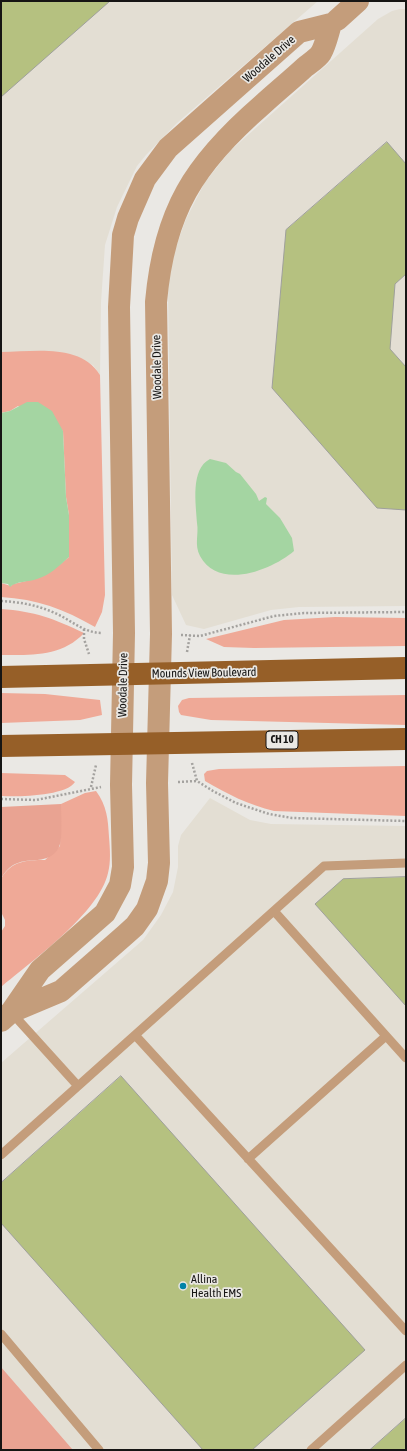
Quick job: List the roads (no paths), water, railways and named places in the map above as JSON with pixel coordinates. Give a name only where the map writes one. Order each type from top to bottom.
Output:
[{"type":"main road","name":"Mounds View Boulevard","points":[[1,677],[406,668]]},
{"type":"main road","name":"CH 10","points":[[1,746],[158,742],[406,739]]},
{"type":"street","points":[[337,20],[358,1]]},
{"type":"street","name":"Woodale Drive","points":[[332,24],[321,54],[237,126],[215,148],[193,178],[177,209],[164,245],[158,279],[156,302],[161,634],[158,742],[159,863],[157,880],[147,909],[136,926],[61,991],[6,1016],[40,970],[105,914],[120,885],[123,867],[122,743],[124,633],[119,307],[123,235],[128,218],[145,179],[168,148],[299,32],[332,24]]},
{"type":"lane","points":[[1,1155],[324,866],[406,863]]},
{"type":"lane","points":[[274,911],[406,1058]]},
{"type":"lane","points":[[6,1016],[78,1086]]},
{"type":"lane","points":[[135,1035],[406,1331]]},
{"type":"lane","points":[[248,1159],[386,1036]]},
{"type":"lane","points":[[1,1334],[99,1450]]},
{"type":"lane","points":[[311,1450],[406,1365]]},
{"type":"place","name":"Allina Health EMS","points":[[183,1286]]}]
